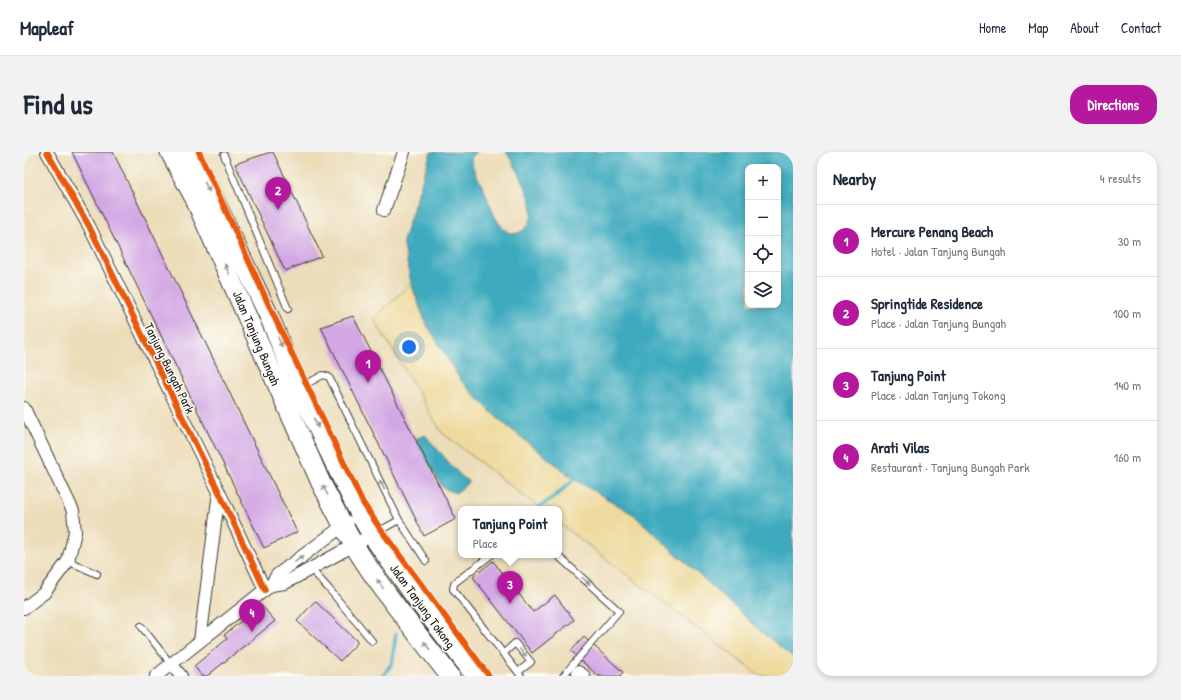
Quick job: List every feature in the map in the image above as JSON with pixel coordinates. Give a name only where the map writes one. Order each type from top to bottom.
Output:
[{"type":"main road","name":"Jalan Tanjung Bungah","points":[[170,152],[194,196],[321,482],[354,546]]},
{"type":"main road","name":"Jalan Tanjung Bungah","points":[[190,152],[266,309],[299,388],[337,468],[372,535]]},
{"type":"main road","name":"Jalan Tanjung Tokong","points":[[372,535],[419,602],[476,676]]},
{"type":"main road","name":"Jalan Tanjung Tokong","points":[[354,546],[383,588],[450,676]]},
{"type":"street","name":"Tanjung Bungah Park","points":[[47,152],[89,226],[219,492],[268,588]]},
{"type":"street","points":[[384,210],[404,152]]},
{"type":"street","points":[[24,408],[73,511],[75,532],[68,561],[44,592],[24,608]]},
{"type":"street","points":[[200,641],[219,492]]},
{"type":"street","points":[[156,676],[268,588],[277,575],[343,525],[360,514]]},
{"type":"street","points":[[268,588],[285,583],[372,535]]},
{"type":"street","points":[[171,664],[181,676]]},
{"type":"lane","points":[[224,155],[288,308]]},
{"type":"lane","points":[[299,388],[323,375],[329,377],[399,520],[426,561]]},
{"type":"lane","points":[[372,535],[399,520]]},
{"type":"lane","points":[[487,558],[457,580],[453,589],[503,654],[520,674],[531,662],[515,643],[503,654]]},
{"type":"lane","points":[[560,558],[619,611],[563,676]]},
{"type":"lane","points":[[68,561],[97,574]]},
{"type":"lane","points":[[311,569],[372,641]]},
{"type":"lane","points":[[141,626],[171,664]]},
{"type":"sand","points":[[411,283],[426,323],[462,382],[496,417],[574,479],[633,514],[757,628],[793,657],[793,676],[760,676],[562,525],[562,506],[537,506],[442,433],[374,319]]},
{"type":"water","points":[[431,152],[477,152],[471,158],[472,163],[494,213],[503,228],[508,232],[515,234],[522,231],[529,224],[532,214],[532,207],[527,190],[506,152],[793,152],[793,657],[757,628],[633,514],[574,479],[496,417],[462,382],[426,323],[411,283],[403,241]]},
{"type":"water","points":[[425,435],[460,475],[469,482],[456,493],[443,488],[415,439]]},
{"type":"building","points":[[72,152],[113,152],[297,532],[264,548]]},
{"type":"building","points":[[273,152],[322,256],[285,271],[235,164]]},
{"type":"building","points":[[353,316],[456,519],[424,536],[321,327]]},
{"type":"building","points":[[493,561],[533,612],[555,595],[574,620],[532,653],[473,577]]},
{"type":"building","points":[[315,601],[358,642],[340,661],[297,621]]},
{"type":"building","points":[[261,605],[275,621],[207,676],[202,676],[194,666],[227,639],[224,635]]},
{"type":"building","points":[[584,637],[623,672],[620,676],[598,676],[571,651]]},
{"type":"waterway","points":[[541,506],[558,494],[574,479]]},
{"type":"waterway","points":[[383,676],[392,663],[396,634]]},
{"type":"cycle path","points":[[47,152],[89,226],[219,492],[265,590]]},
{"type":"cycle path","points":[[199,152],[273,314],[363,503],[381,530],[489,676]]},
{"type":"place","name":"Springtide Residence","points":[[278,210]]},
{"type":"place","name":"Mercure Penang Beach","points":[[368,383]]},
{"type":"place","name":"Tanjung Point","points":[[510,604]]},
{"type":"place","name":"Arati Vilas","points":[[252,632]]}]
